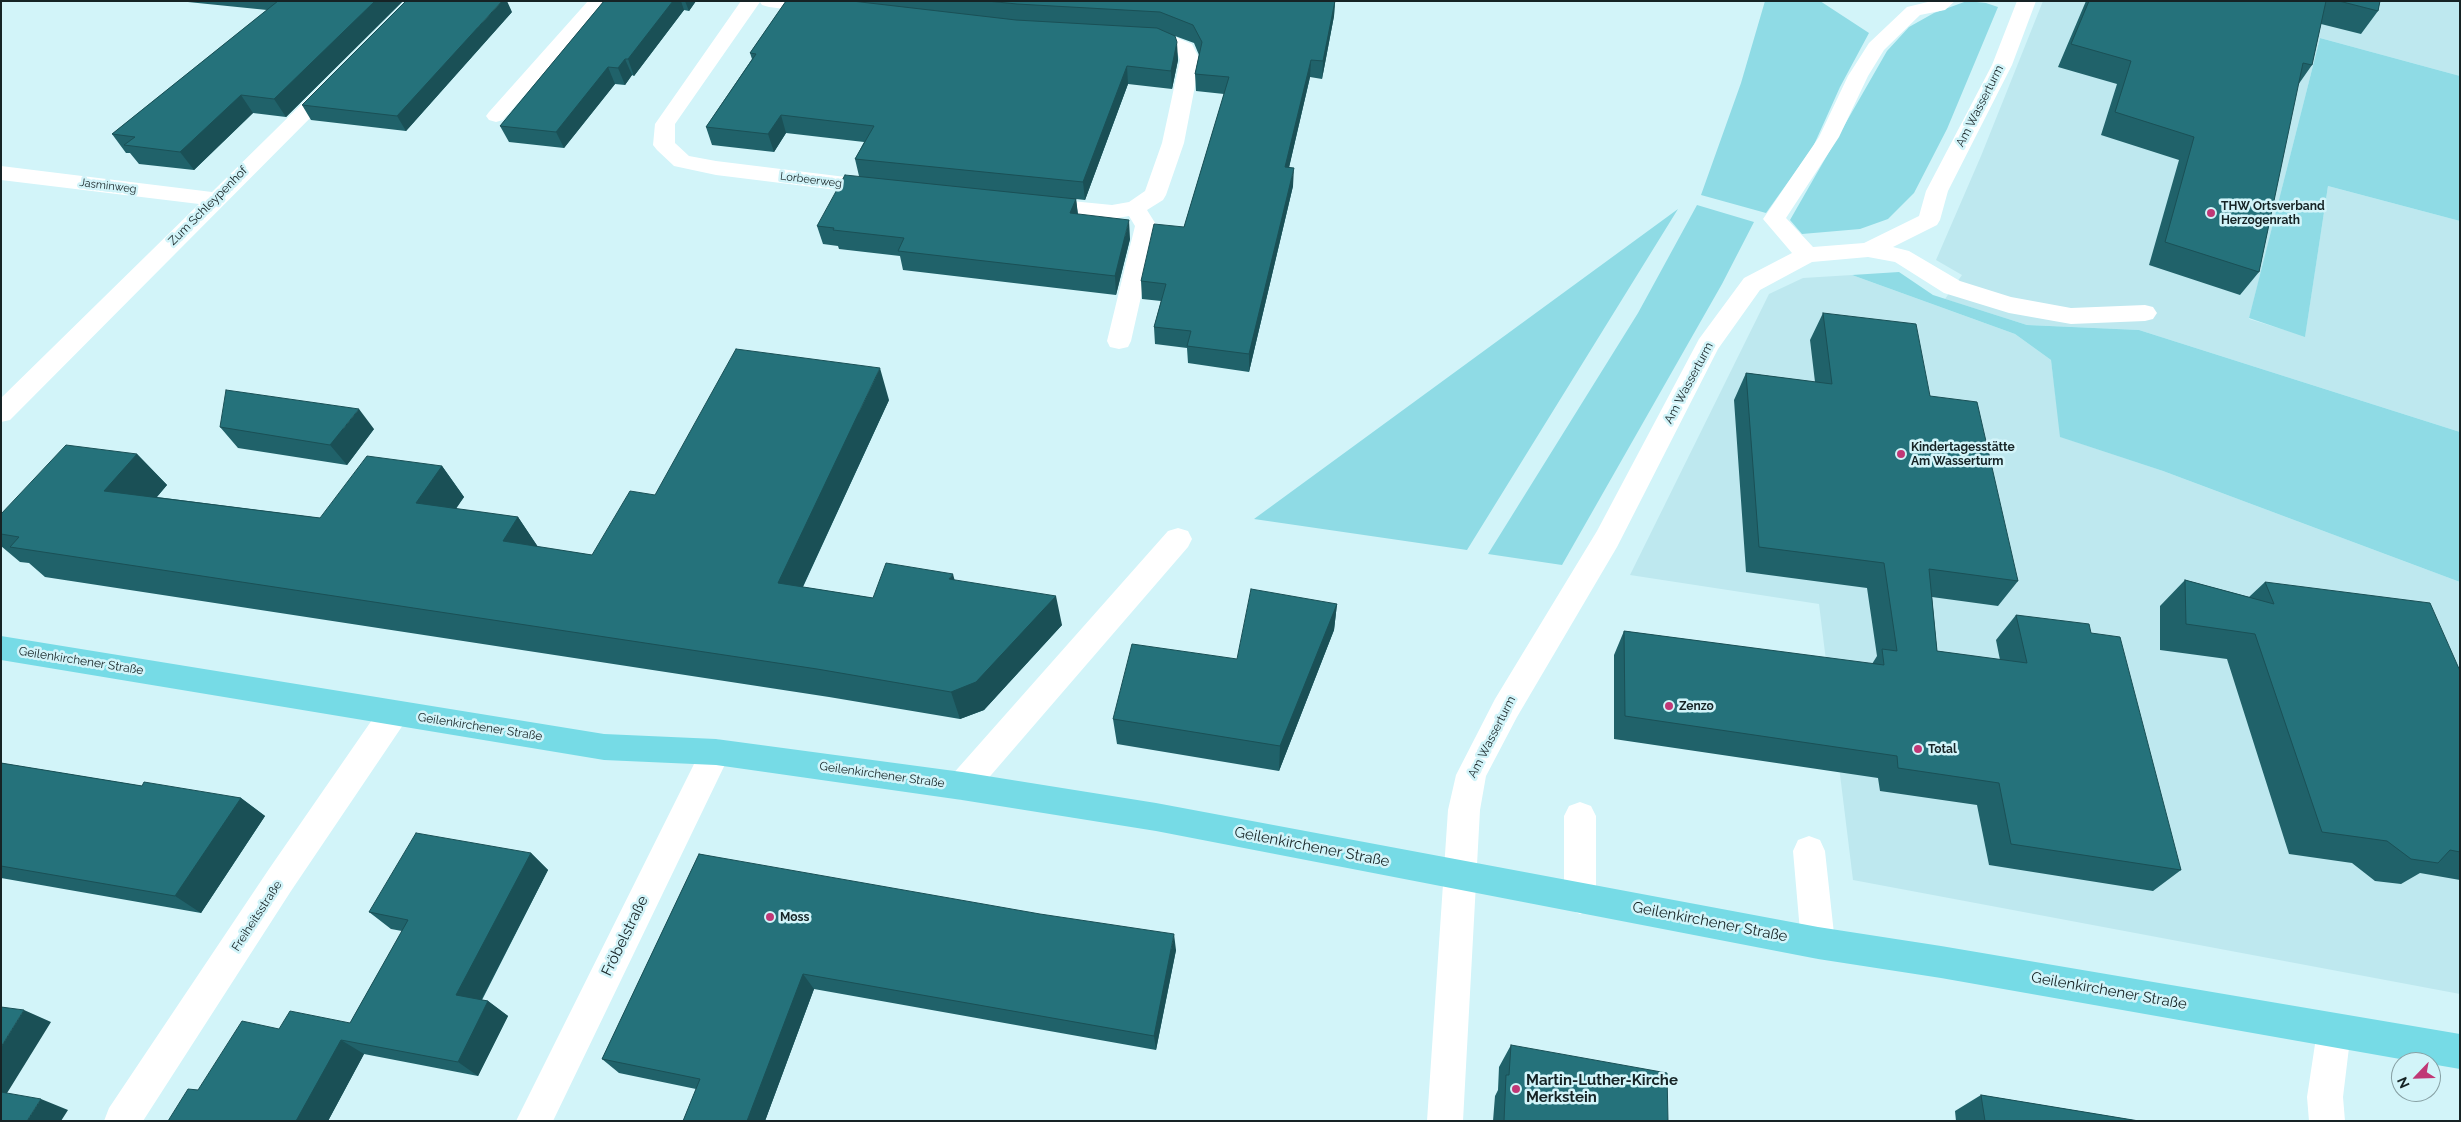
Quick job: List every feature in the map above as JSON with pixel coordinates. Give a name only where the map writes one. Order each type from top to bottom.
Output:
[{"type":"main road","name":"Geilenkirchener Straße","points":[[1,648],[604,747],[716,752],[962,786],[1156,817],[1818,943],[1941,962],[2460,1052]]},
{"type":"street","points":[[496,116],[598,1]]},
{"type":"street","name":"Lorbeerweg","points":[[751,1],[665,124],[664,145],[682,161],[716,168],[893,189]]},
{"type":"street","points":[[769,1],[844,11]]},
{"type":"street","points":[[1806,255],[1774,219],[1796,189],[1828,137],[1858,76],[1876,47],[1914,11],[1938,6],[1946,1]]},
{"type":"street","name":"Am Wasserturm","points":[[1445,1121],[1464,810],[1471,775],[1506,708],[1607,539],[1708,345],[1752,284],[1806,255],[1868,250],[1929,220],[1937,191],[2002,65],[2025,2]]},
{"type":"street","points":[[1017,202],[1112,212],[1135,208],[1155,195],[1173,143],[1190,60],[1185,48],[1161,38],[1123,36]]},
{"type":"street","name":"Zum Schleypenhof","points":[[1,413],[215,199],[344,74]]},
{"type":"street","name":"Jasminweg","points":[[1,173],[215,199]]},
{"type":"street","points":[[1119,341],[1146,226],[1135,208]]},
{"type":"street","points":[[1868,250],[1902,256],[1952,287],[2009,305],[2071,316],[2145,313]]},
{"type":"street","name":"Geilenkirchener Straße","points":[[962,786],[1178,539]]},
{"type":"street","name":"Freiheitsstraße","points":[[122,1121],[280,880],[394,713]]},
{"type":"street","name":"Fröbelstraße","points":[[534,1121],[716,752]]},
{"type":"street","points":[[1580,816],[1580,898]]},
{"type":"street","points":[[1809,851],[1818,943]]},
{"type":"street","points":[[2330,1113],[2334,1031]]},
{"type":"shaded area","points":[[1765,1],[1820,1],[1869,33],[1840,87],[1813,147],[1766,213],[1701,195],[1741,83]]},
{"type":"shaded area","points":[[1967,1],[1986,3],[1998,7],[1947,129],[1914,193],[1888,219],[1860,229],[1802,234],[1790,220],[1887,51],[1909,27],[1934,13]]},
{"type":"shaded area","points":[[2043,1],[2460,1],[2460,76],[2320,38],[2249,319],[2305,336],[2328,186],[2460,221],[2460,432],[2139,330],[2027,325],[1945,299],[1962,275],[1936,260],[1981,156]]},
{"type":"shaded area","points":[[2320,38],[2460,76],[2460,221],[2328,186],[2305,337],[2249,318]]},
{"type":"shaded area","points":[[1697,205],[1754,222],[1722,284],[1562,565],[1488,554],[1638,313]]},
{"type":"shaded area","points":[[1678,209],[1467,550],[1254,519]]},
{"type":"shaded area","points":[[1899,272],[1933,295],[2027,325],[2139,330],[2460,432],[2460,582],[2163,471],[2060,437],[2051,360],[2015,334],[1852,275]]},
{"type":"shaded area","points":[[1852,275],[2015,334],[2051,360],[2061,437],[2163,471],[2460,582],[2460,994],[1853,880],[1819,604],[1630,575],[1769,294],[1803,278]]},
{"type":"building","points":[[278,1],[375,1],[274,99],[241,95],[180,152],[124,145],[135,137],[112,134]]},
{"type":"building","points":[[406,1],[502,1],[397,116],[302,105]]},
{"type":"building","points":[[604,1],[673,1],[628,59],[625,59],[618,68],[608,67],[556,132],[500,126]]},
{"type":"building","points":[[786,1],[852,1],[1016,20],[1157,28],[1175,36],[1177,42],[1171,71],[1127,66],[1083,182],[855,159],[874,126],[781,115],[768,134],[706,127],[756,54],[750,53]]},
{"type":"building","points":[[987,1],[1335,1],[1323,61],[1311,60],[1285,167],[1294,168],[1249,354],[1187,346],[1191,331],[1154,327],[1166,284],[1141,281],[1154,224],[1184,227],[1229,77],[1195,74],[1202,42],[1193,25],[1160,12]]},
{"type":"building","points":[[2089,1],[2326,1],[2312,65],[2303,63],[2259,272],[2165,242],[2194,137],[2115,112],[2131,61],[2071,44]]},
{"type":"building","points":[[2339,1],[2380,1],[2378,11]]},
{"type":"building","points":[[845,175],[1076,199],[1070,213],[1129,220],[1115,276],[898,251],[904,238],[833,230],[834,228],[817,226]]},
{"type":"building","points":[[1823,313],[1916,324],[1930,396],[1977,402],[2018,581],[1929,569],[1937,651],[2027,663],[2016,615],[2089,624],[2091,633],[2120,637],[2181,870],[2011,844],[1999,783],[1898,768],[1897,756],[1625,716],[1624,631],[1884,665],[1882,649],[1897,651],[1884,563],[1759,547],[1746,373],[1832,384]]},
{"type":"building","points":[[736,349],[880,368],[778,583],[873,598],[886,563],[953,574],[949,579],[1056,596],[976,682],[951,692],[817,669],[10,547],[19,537],[1,534],[1,514],[66,445],[137,454],[104,491],[320,518],[367,456],[442,466],[416,503],[518,517],[503,541],[592,555],[630,491],[655,495]]},
{"type":"building","points":[[226,390],[359,409],[330,445],[220,427]]},
{"type":"building","points":[[2185,580],[2274,604],[2265,582],[2430,603],[2460,671],[2460,852],[2450,850],[2438,863],[2411,859],[2387,841],[2322,832],[2255,634],[2186,624]]},
{"type":"building","points":[[1251,589],[1337,604],[1280,746],[1113,719],[1132,644],[1237,659]]},
{"type":"building","points":[[1,763],[142,786],[144,782],[241,798],[175,896],[1,866]]},
{"type":"building","points":[[416,833],[531,853],[456,995],[488,1001],[458,1062],[341,1040],[296,1121],[168,1121],[188,1089],[198,1090],[242,1021],[279,1029],[290,1011],[350,1023],[408,920],[369,912]]},
{"type":"building","points":[[699,854],[1040,914],[1174,934],[1154,1036],[803,974],[747,1121],[683,1121],[700,1079],[602,1059]]},
{"type":"building","points":[[1,1007],[24,1010],[1,1047]]},
{"type":"building","points":[[1511,1045],[1667,1073],[1668,1121],[1504,1121],[1506,1075],[1509,1075]]},
{"type":"building","points":[[1,1092],[41,1099],[27,1121],[1,1121]]},
{"type":"building","points":[[1981,1095],[2139,1121],[1985,1121]]},
{"type":"place","name":"THW Ortsverband Herzogenrath","points":[[2211,213]]},
{"type":"place","name":"Kindertagesstätte Am Wasserturm","points":[[1901,454]]},
{"type":"place","name":"Zenzo","points":[[1669,706]]},
{"type":"place","name":"Total","points":[[1918,749]]},
{"type":"place","name":"Moss","points":[[770,917]]},
{"type":"place","name":"Martin-Luther-Kirche Merkstein","points":[[1516,1089]]}]
